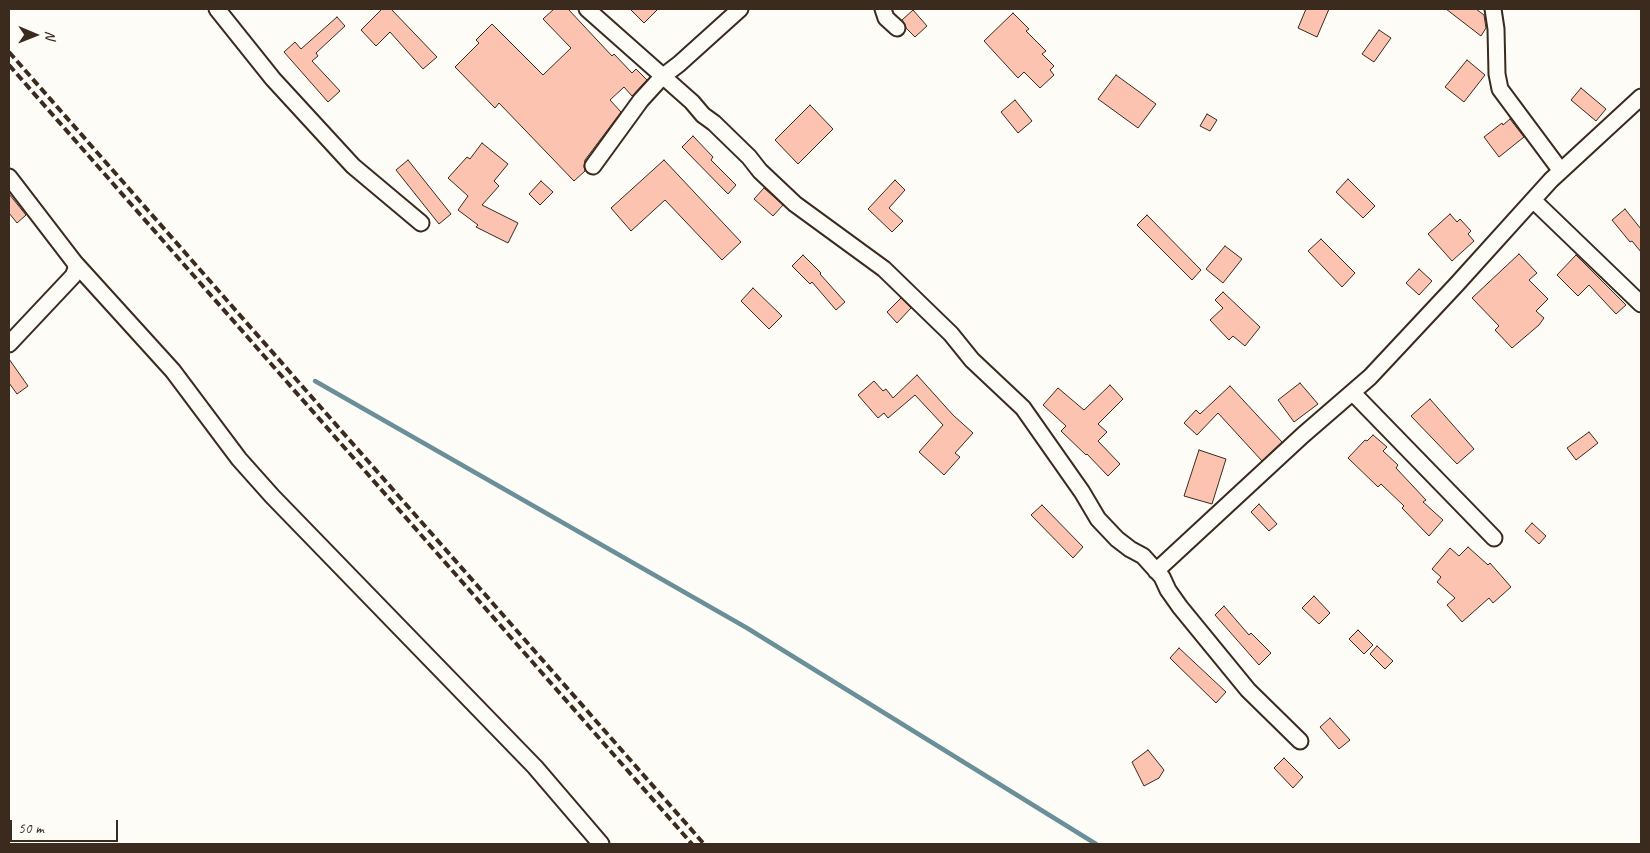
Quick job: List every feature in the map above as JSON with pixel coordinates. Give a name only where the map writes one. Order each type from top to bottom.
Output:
[{"type":"street","points":[[217,9],[273,79],[353,166],[421,223]]},
{"type":"street","points":[[587,9],[692,102],[795,204],[884,269],[951,334],[972,360],[1023,408],[1082,492],[1098,519],[1130,549],[1143,556],[1162,577],[1180,608],[1248,690],[1300,742]]},
{"type":"street","points":[[593,166],[641,100],[662,77],[740,9]]},
{"type":"street","points":[[883,9],[886,18],[897,28]]},
{"type":"street","points":[[1493,9],[1496,29],[1497,74],[1500,89],[1561,171]]},
{"type":"street","points":[[1156,571],[1303,435],[1370,377],[1561,171],[1641,97]]},
{"type":"street","points":[[9,177],[75,263],[173,371],[239,459],[272,496],[535,767],[601,844]]},
{"type":"street","points":[[1533,200],[1641,304]]},
{"type":"street","points":[[9,344],[73,276],[76,269],[75,263]]},
{"type":"street","points":[[1353,393],[1494,538]]},
{"type":"building","points":[[382,9],[391,9],[437,57],[423,69],[390,32],[376,46],[361,30]]},
{"type":"building","points":[[554,9],[568,9],[612,56],[614,54],[632,73],[636,69],[647,80],[632,96],[624,87],[610,100],[621,112],[585,160],[585,171],[574,181],[499,103],[495,108],[455,67],[479,43],[476,40],[492,24],[543,75],[571,48],[543,19]]},
{"type":"building","points":[[630,9],[658,9],[644,23]]},
{"type":"building","points":[[1306,9],[1329,9],[1317,37],[1298,28]]},
{"type":"building","points":[[1446,9],[1476,9],[1484,15],[1486,28],[1481,36]]},
{"type":"building","points":[[913,10],[927,26],[915,37],[906,28],[902,20]]},
{"type":"building","points":[[1013,13],[1029,29],[1026,31],[1046,51],[1042,54],[1054,66],[1050,70],[1054,75],[1040,88],[1024,72],[1018,78],[984,41]]},
{"type":"building","points":[[337,17],[345,26],[316,53],[318,56],[312,61],[340,91],[328,102],[284,52],[295,42],[301,49]]},
{"type":"building","points":[[1379,30],[1391,38],[1374,62],[1362,54]]},
{"type":"building","points":[[1467,60],[1485,75],[1464,102],[1445,87]]},
{"type":"building","points":[[1116,75],[1156,104],[1138,128],[1098,99]]},
{"type":"building","points":[[1581,88],[1606,109],[1596,121],[1571,100]]},
{"type":"building","points":[[1015,100],[1032,121],[1018,133],[1001,112]]},
{"type":"building","points":[[810,105],[833,129],[798,164],[775,140]]},
{"type":"building","points":[[1207,114],[1217,120],[1210,131],[1200,126]]},
{"type":"building","points":[[1510,119],[1524,137],[1499,157],[1484,137]]},
{"type":"building","points":[[693,136],[713,157],[711,160],[736,185],[728,194],[682,147]]},
{"type":"building","points":[[482,143],[508,164],[494,181],[499,186],[482,205],[518,223],[508,243],[476,227],[478,225],[458,210],[468,196],[448,178],[467,157],[470,159]]},
{"type":"building","points":[[408,160],[451,214],[439,224],[396,170]]},
{"type":"building","points":[[664,160],[741,242],[722,260],[665,200],[631,231],[611,208]]},
{"type":"building","points":[[1348,179],[1375,206],[1363,218],[1336,192]]},
{"type":"building","points":[[895,180],[905,190],[889,208],[903,221],[892,232],[868,209]]},
{"type":"building","points":[[541,181],[553,192],[540,205],[529,194]]},
{"type":"building","points":[[764,188],[783,205],[773,216],[754,199]]},
{"type":"building","points":[[9,194],[26,215],[17,223],[9,213]]},
{"type":"building","points":[[1625,209],[1641,229],[1641,252],[1612,220]]},
{"type":"building","points":[[1450,214],[1457,222],[1460,219],[1471,231],[1468,234],[1474,241],[1452,261],[1428,234]]},
{"type":"building","points":[[1147,215],[1201,270],[1192,280],[1137,225]]},
{"type":"building","points":[[1321,239],[1355,273],[1342,287],[1308,251]]},
{"type":"building","points":[[1225,246],[1242,259],[1223,283],[1206,269]]},
{"type":"building","points":[[1519,254],[1537,273],[1529,280],[1548,299],[1536,311],[1544,318],[1539,325],[1512,348],[1495,330],[1499,326],[1472,298]]},
{"type":"building","points":[[803,255],[845,302],[836,310],[812,282],[810,284],[792,266]]},
{"type":"building","points":[[1576,255],[1626,305],[1616,314],[1589,285],[1578,296],[1557,275]]},
{"type":"building","points":[[1419,269],[1432,281],[1419,295],[1406,283]]},
{"type":"building","points":[[753,288],[782,316],[769,329],[741,301]]},
{"type":"building","points":[[1223,292],[1260,327],[1245,346],[1233,336],[1229,340],[1210,320],[1223,308],[1215,300]]},
{"type":"building","points":[[901,298],[911,308],[897,323],[887,312]]},
{"type":"building","points":[[9,359],[28,386],[17,394],[9,383]]},
{"type":"building","points":[[917,375],[953,415],[973,433],[955,453],[960,457],[944,475],[919,452],[943,425],[915,395],[888,418],[884,413],[878,418],[858,395],[874,381],[883,391],[886,389],[893,398]]},
{"type":"building","points":[[1300,383],[1318,404],[1294,422],[1278,400]]},
{"type":"building","points":[[1110,385],[1123,399],[1098,424],[1107,432],[1098,441],[1120,464],[1108,476],[1061,431],[1066,426],[1043,405],[1058,388],[1084,410]]},
{"type":"building","points":[[1230,386],[1282,442],[1262,461],[1218,413],[1197,435],[1184,423],[1196,410],[1200,414]]},
{"type":"building","points":[[1430,399],[1474,449],[1457,464],[1411,416]]},
{"type":"building","points":[[1589,432],[1598,443],[1576,460],[1567,448]]},
{"type":"building","points":[[1373,435],[1387,447],[1383,451],[1398,465],[1396,468],[1426,500],[1423,502],[1443,520],[1429,536],[1402,508],[1404,506],[1381,484],[1378,487],[1348,458],[1365,440],[1367,441]]},
{"type":"building","points":[[1199,450],[1226,459],[1212,504],[1184,496]]},
{"type":"building","points":[[1259,504],[1277,524],[1269,531],[1251,512]]},
{"type":"building","points":[[1042,505],[1083,547],[1073,558],[1031,515]]},
{"type":"building","points":[[1532,523],[1546,536],[1539,544],[1525,531]]},
{"type":"building","points":[[1468,547],[1488,565],[1490,563],[1511,587],[1493,603],[1489,598],[1462,622],[1447,605],[1455,598],[1437,582],[1441,577],[1432,569],[1450,548],[1459,556]]},
{"type":"building","points":[[1314,596],[1330,613],[1319,624],[1302,608]]},
{"type":"building","points":[[1224,606],[1249,635],[1251,633],[1271,653],[1259,665],[1215,615]]},
{"type":"building","points":[[1358,630],[1373,645],[1364,654],[1349,639]]},
{"type":"building","points":[[1377,646],[1393,661],[1385,669],[1370,654]]},
{"type":"building","points":[[1179,648],[1226,692],[1216,703],[1170,658]]},
{"type":"building","points":[[1330,718],[1350,740],[1339,749],[1320,727]]},
{"type":"building","points":[[1148,750],[1164,770],[1159,778],[1144,786],[1132,762]]},
{"type":"building","points":[[1284,758],[1303,777],[1293,788],[1274,768]]},
{"type":"waterway","points":[[315,381],[747,628],[1096,844]]},
{"type":"railway","points":[[9,52],[704,844]]},
{"type":"railway","points":[[9,65],[692,844]]}]
